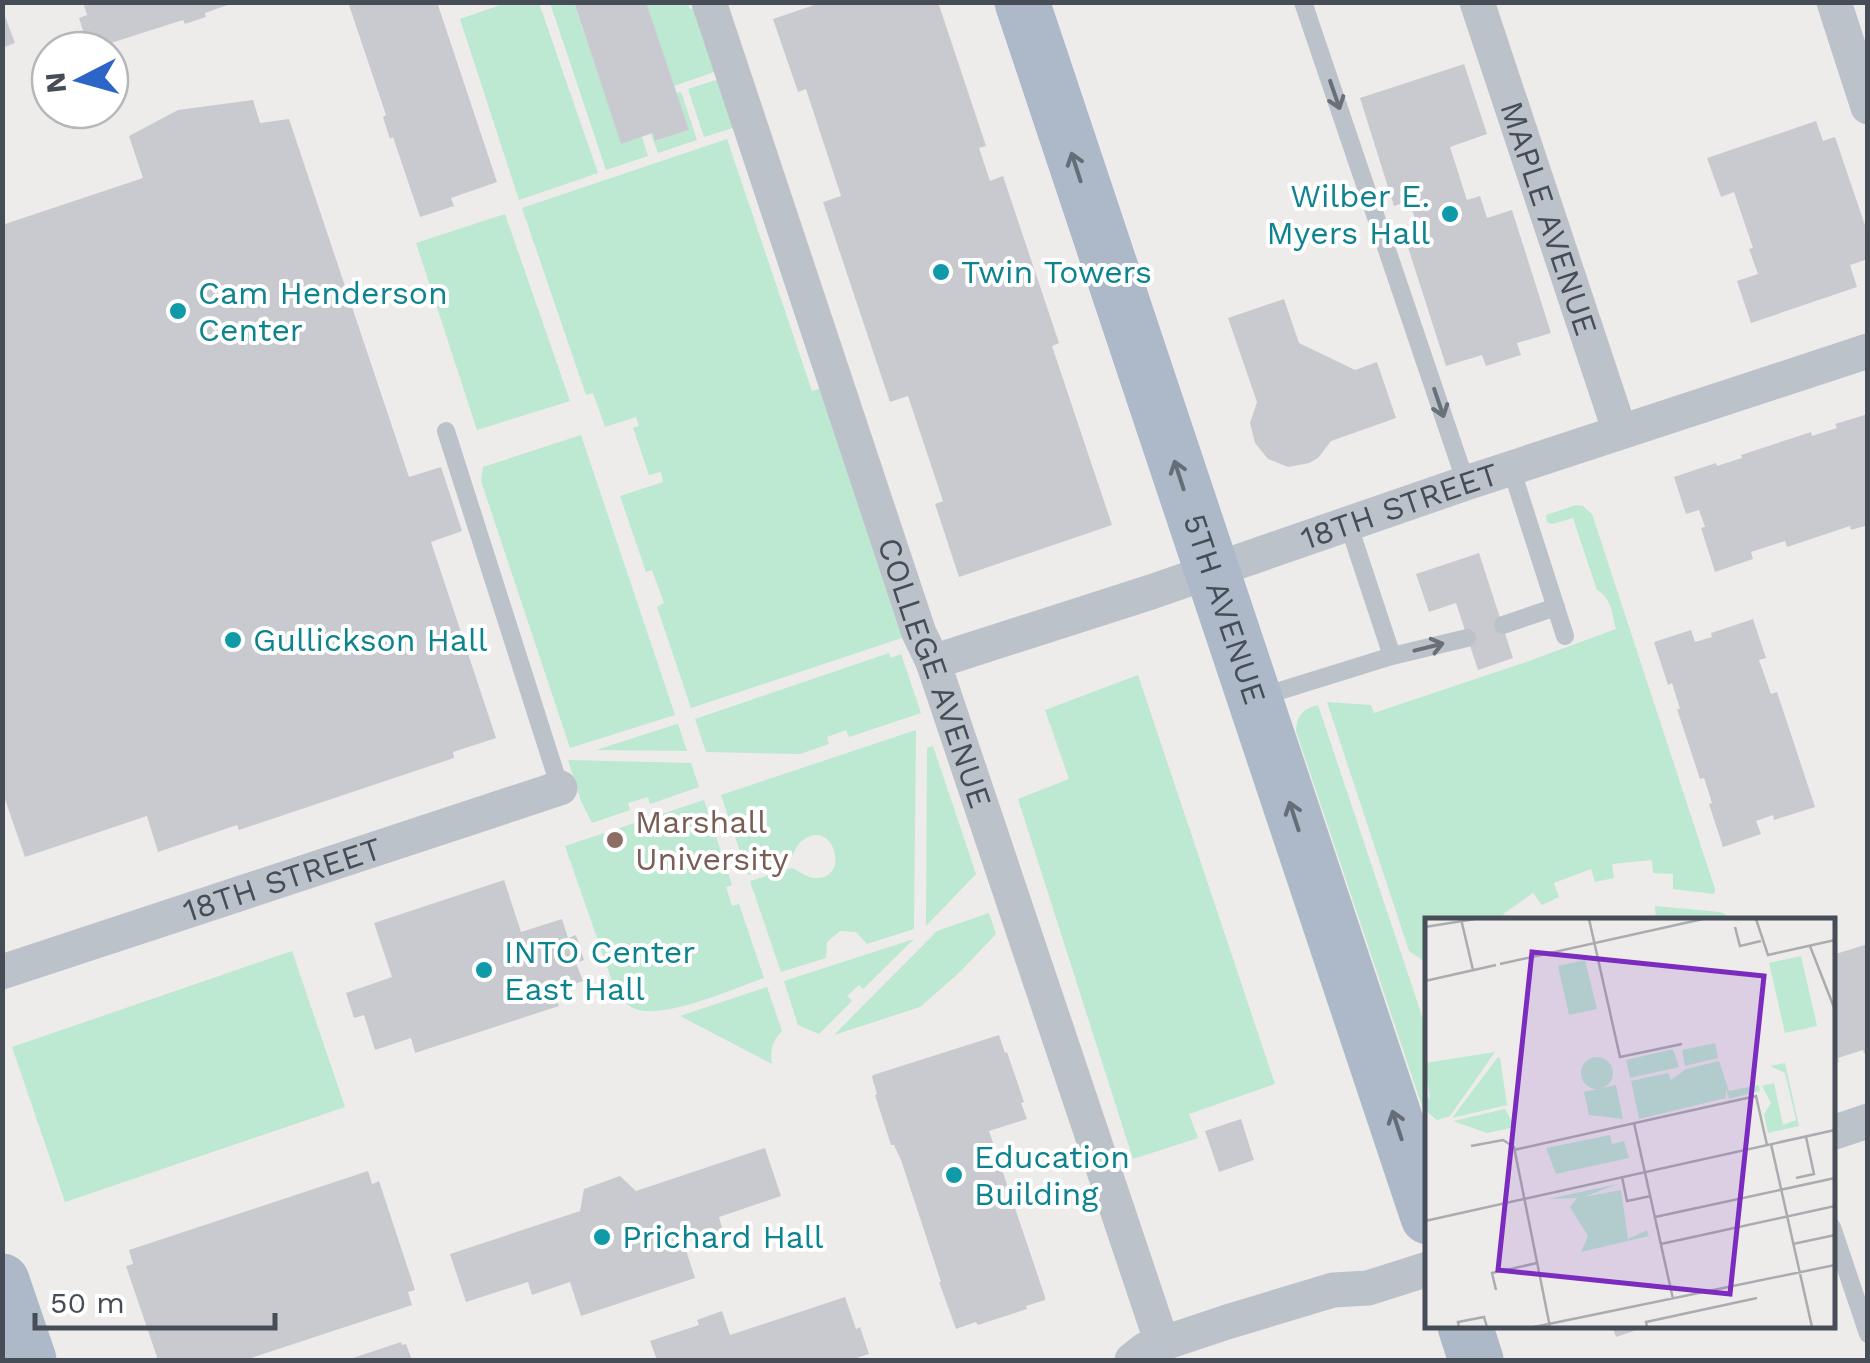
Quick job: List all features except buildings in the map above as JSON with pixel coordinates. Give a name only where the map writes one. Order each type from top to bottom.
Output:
[{"type":"main road","name":"5TH AVENUE","points":[[1022,2],[1425,1208]]},
{"type":"main road","points":[[2,1282],[29,1360]]},
{"type":"main road","points":[[1465,1328],[1476,1360]]},
{"type":"street","name":"COLLEGE AVENUE","points":[[708,2],[919,634],[933,662],[1147,1352]]},
{"type":"street","name":"MAPLE AVENUE","points":[[1478,2],[1620,432]]},
{"type":"street","points":[[1834,2],[1868,107]]},
{"type":"street","name":"18TH STREET","points":[[933,662],[1868,351]]},
{"type":"street","name":"18TH STREET","points":[[2,972],[560,788]]},
{"type":"street","points":[[1835,1132],[1868,1122]]},
{"type":"street","points":[[1147,1352],[1333,1290],[1368,1288],[1425,1269]]},
{"type":"lane","points":[[1304,2],[1466,483]]},
{"type":"lane","points":[[446,431],[560,788]]},
{"type":"lane","points":[[1511,468],[1565,636]]},
{"type":"lane","points":[[1348,522],[1392,656]]},
{"type":"lane","points":[[1503,626],[1556,607]]},
{"type":"lane","points":[[1255,699],[1392,656],[1467,638]]},
{"type":"lane","points":[[1835,1236],[1868,1334]]},
{"type":"green space","points":[[509,2],[539,3],[598,173],[519,200],[460,19]]},
{"type":"green space","points":[[550,3],[574,3],[621,143],[642,137],[648,156],[606,170]]},
{"type":"green space","points":[[646,3],[687,3],[690,9],[696,8],[717,71],[674,86]]},
{"type":"green space","points":[[719,79],[736,127],[704,137],[688,89]]},
{"type":"green space","points":[[681,92],[697,140],[658,153],[651,134],[656,141],[689,130],[676,93]]},
{"type":"green space","points":[[727,139],[812,391],[822,388],[905,637],[691,708],[657,607],[664,603],[652,570],[646,572],[620,496],[663,482],[661,472],[649,475],[633,428],[639,426],[636,417],[605,427],[593,393],[586,395],[522,208]]},
{"type":"green space","points":[[505,214],[570,401],[477,430],[416,243]]},
{"type":"green space","points":[[581,435],[675,715],[570,748],[481,481],[483,467]]},
{"type":"green space","points":[[1576,505],[1592,514],[1714,894],[1673,889],[1673,874],[1653,873],[1652,860],[1612,864],[1614,878],[1595,882],[1591,869],[1554,883],[1559,897],[1542,905],[1533,893],[1503,914],[1506,918],[1425,918],[1425,962],[1409,951],[1327,702],[1371,705],[1374,713],[1616,629],[1609,602],[1597,590],[1573,518],[1552,524],[1547,522],[1546,515]]},
{"type":"green space","points":[[889,653],[891,658],[901,654],[921,713],[849,737],[846,730],[827,737],[829,744],[800,754],[706,752],[695,719]]},
{"type":"green space","points":[[1138,675],[1275,1084],[1189,1114],[1198,1138],[1133,1159],[1018,799],[1069,779],[1045,710]]},
{"type":"green space","points":[[1318,705],[1425,1025],[1425,1115],[1296,731],[1308,708]]},
{"type":"green space","points":[[677,724],[687,751],[596,750]]},
{"type":"green space","points":[[916,730],[914,929],[867,944],[856,932],[840,931],[827,942],[826,958],[781,972],[750,881],[792,868],[814,878],[826,876],[833,870],[834,852],[823,837],[814,835],[797,846],[790,860],[748,875],[721,795]]},
{"type":"green space","points":[[933,746],[976,874],[926,926],[927,748]]},
{"type":"green space","points":[[568,760],[691,763],[699,787],[650,804],[648,797],[628,803],[630,810],[592,823]]},
{"type":"green space","points":[[704,800],[732,885],[726,887],[732,906],[739,904],[764,978],[659,1011],[631,1007],[619,996],[612,981],[565,846]]},
{"type":"green space","points":[[1655,906],[1720,912],[1727,918],[1656,918]]},
{"type":"green space","points":[[989,913],[996,934],[920,1007],[834,1035],[937,931]]},
{"type":"green space","points":[[914,939],[863,989],[859,985],[847,996],[852,1001],[819,1034],[798,1025],[784,981]]},
{"type":"green space","points":[[292,951],[345,1107],[65,1202],[12,1047]]},
{"type":"green space","points":[[767,987],[782,1031],[772,1046],[772,1064],[680,1016]]},
{"type":"place","name":"Wilber E. Myers Hall","points":[[1450,214]]},
{"type":"place","name":"Twin Towers","points":[[941,272]]},
{"type":"place","name":"Cam Henderson Center","points":[[178,311]]},
{"type":"place","name":"Gullickson Hall","points":[[233,640]]},
{"type":"place","name":"Marshall University","points":[[615,840]]},
{"type":"place","name":"INTO Center East Hall","points":[[484,970]]},
{"type":"place","name":"Education Building","points":[[954,1175]]},
{"type":"place","name":"Prichard Hall","points":[[602,1237]]}]
